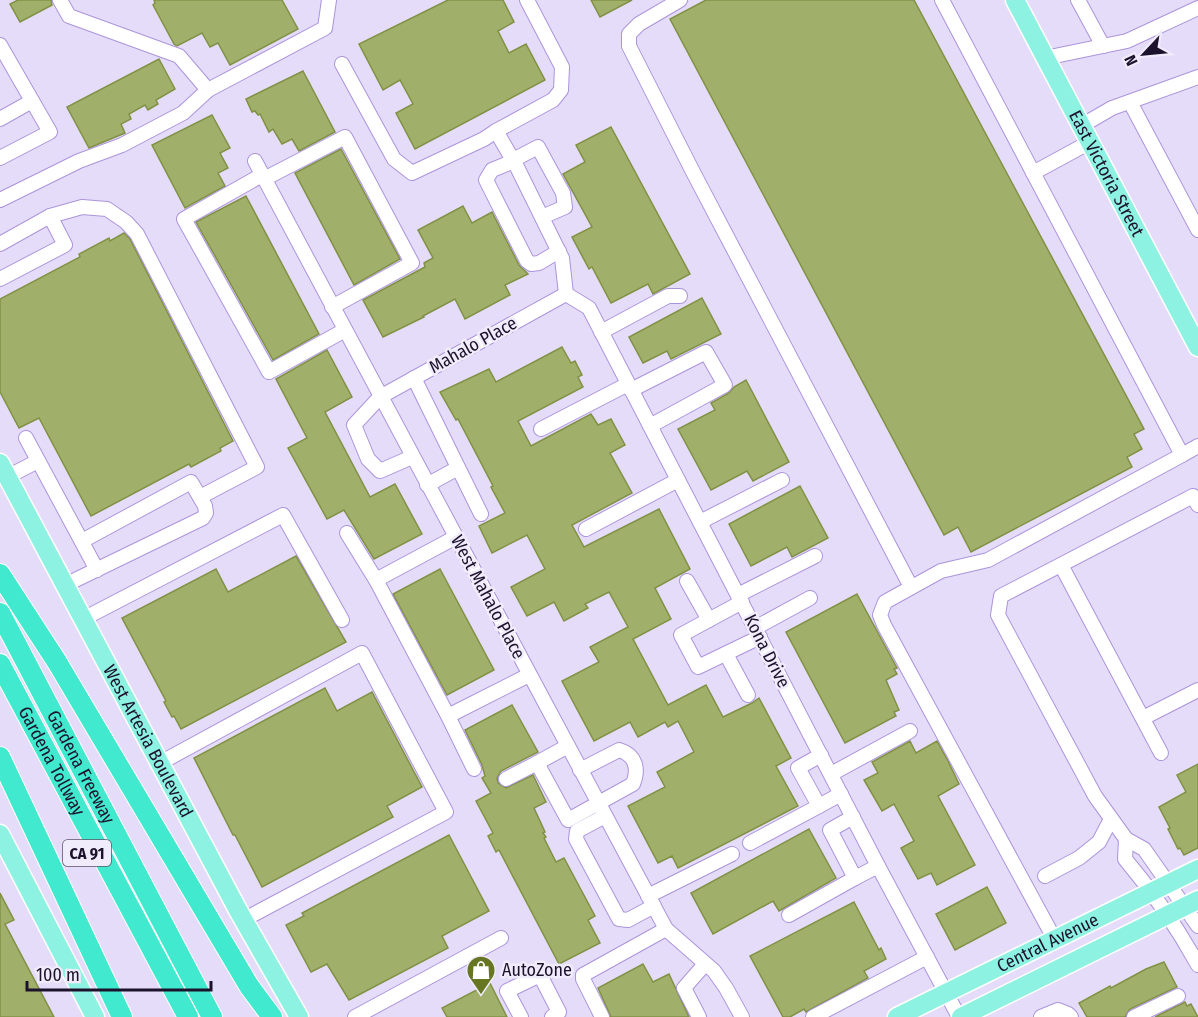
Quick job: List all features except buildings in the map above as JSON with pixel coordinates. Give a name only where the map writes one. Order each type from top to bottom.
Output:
[{"type":"highway","points":[[0,574],[57,662],[249,986],[272,1017]]},
{"type":"highway","name":"Gardena Freeway","points":[[0,613],[212,1017]]},
{"type":"highway","name":"Gardena Tollway","points":[[0,640],[103,836],[128,857]]},
{"type":"highway","name":"Gardena Tollway","points":[[0,664],[188,1017]]},
{"type":"highway","name":"Gardena Freeway","points":[[0,688],[174,1017]]},
{"type":"highway","points":[[0,757],[122,1017]]},
{"type":"main road","name":"East Victoria Street","points":[[1015,0],[1198,347]]},
{"type":"main road","name":"West Artesia Boulevard","points":[[4,470],[243,920],[299,1017]]},
{"type":"main road","points":[[0,834],[95,1017]]},
{"type":"main road","name":"Central Avenue","points":[[897,1017],[1198,869]]},
{"type":"main road","name":"Central Avenue","points":[[960,1017],[1192,904]]},
{"type":"street","points":[[60,0],[69,16],[179,56],[208,90]]},
{"type":"street","points":[[0,200],[79,161],[122,145],[183,113],[208,90],[325,28],[329,0]]},
{"type":"street","points":[[342,64],[394,159],[412,172],[484,139],[553,100],[561,90],[562,67],[527,0]]},
{"type":"street","points":[[680,0],[639,24],[629,34],[629,45],[693,172],[911,587]]},
{"type":"street","points":[[942,0],[1182,455]]},
{"type":"street","points":[[1078,0],[1103,46]]},
{"type":"street","points":[[1045,58],[1127,41],[1198,8]]},
{"type":"street","points":[[0,45],[50,132],[0,158]]},
{"type":"street","points":[[1033,173],[1086,134],[1112,108],[1198,77]]},
{"type":"street","points":[[0,119],[32,101]]},
{"type":"street","points":[[1130,102],[1198,230]]},
{"type":"street","points":[[496,132],[514,160],[559,251],[562,258],[566,294]]},
{"type":"street","points":[[332,307],[412,263],[345,137],[184,219],[269,372],[345,330]]},
{"type":"street","points":[[542,217],[565,207],[563,193],[538,147],[492,170],[486,180],[527,261],[531,264],[539,263],[559,251]]},
{"type":"street","name":"West Mahalo Place","points":[[255,161],[666,929],[714,971],[741,1017]]},
{"type":"street","points":[[0,244],[50,216],[82,207],[107,209],[126,222],[137,234],[257,468],[200,497]]},
{"type":"street","points":[[0,279],[65,245],[50,216]]},
{"type":"street","name":"Kona Drive","points":[[566,294],[589,308],[878,866],[960,1017]]},
{"type":"street","name":"Mahalo Place","points":[[412,457],[380,471],[368,459],[354,425],[380,397],[566,294]]},
{"type":"street","points":[[601,332],[668,296],[680,296]]},
{"type":"street","points":[[541,429],[706,352],[725,385],[650,426]]},
{"type":"street","points":[[414,378],[481,514]]},
{"type":"street","points":[[26,438],[97,570]]},
{"type":"street","points":[[1055,940],[880,615],[885,602],[940,571],[988,560],[1198,446]]},
{"type":"street","points":[[4,470],[38,461]]},
{"type":"street","points":[[428,485],[458,468]]},
{"type":"street","points":[[586,529],[678,480]]},
{"type":"street","points":[[700,522],[782,480]]},
{"type":"street","points":[[65,585],[203,518],[206,513],[205,506],[191,482],[82,541]]},
{"type":"street","points":[[1198,505],[1193,496],[1001,596],[998,615],[1095,796],[1126,839],[1144,849],[1169,884],[1192,904],[1198,926]]},
{"type":"street","points":[[83,619],[284,516],[342,620]]},
{"type":"street","points":[[347,533],[376,580],[474,769]]},
{"type":"street","points":[[376,580],[456,537]]},
{"type":"street","points":[[810,598],[726,654],[698,668],[681,635],[815,556]]},
{"type":"street","points":[[1061,565],[1161,753]]},
{"type":"street","points":[[687,581],[709,620]]},
{"type":"street","points":[[160,763],[362,653],[446,812],[243,920]]},
{"type":"street","points":[[726,654],[748,695]]},
{"type":"street","points":[[448,716],[529,675]]},
{"type":"street","points":[[1143,718],[1198,690]]},
{"type":"street","points":[[831,774],[910,731]]},
{"type":"street","points":[[506,779],[568,746]]},
{"type":"street","points":[[580,770],[619,750],[627,752],[638,773],[633,784],[577,831],[576,838],[619,919],[628,920],[651,901],[732,854]]},
{"type":"street","points":[[819,806],[798,768],[821,754]]},
{"type":"street","points":[[537,763],[568,820],[602,810]]},
{"type":"street","points":[[750,843],[841,794]]},
{"type":"street","points":[[853,817],[830,830],[855,878]]},
{"type":"street","points":[[1045,876],[1079,858],[1099,842],[1111,819]]},
{"type":"street","points":[[1126,839],[1125,859],[1152,892],[1198,965]]},
{"type":"street","points":[[789,915],[878,866]]},
{"type":"street","points":[[602,1017],[583,979],[584,975],[666,929]]},
{"type":"street","points":[[355,1017],[501,938]]},
{"type":"street","points":[[813,1017],[927,957]]},
{"type":"street","points":[[699,1017],[684,988],[705,964]]},
{"type":"street","points":[[521,1017],[507,991],[540,975],[559,1012],[552,1017]]},
{"type":"street","points":[[1134,1017],[1178,996]]},
{"type":"street","points":[[1041,1017],[1058,1010],[1071,1017]]},
{"type":"place","name":"AutoZone","points":[[481,996]]}]
